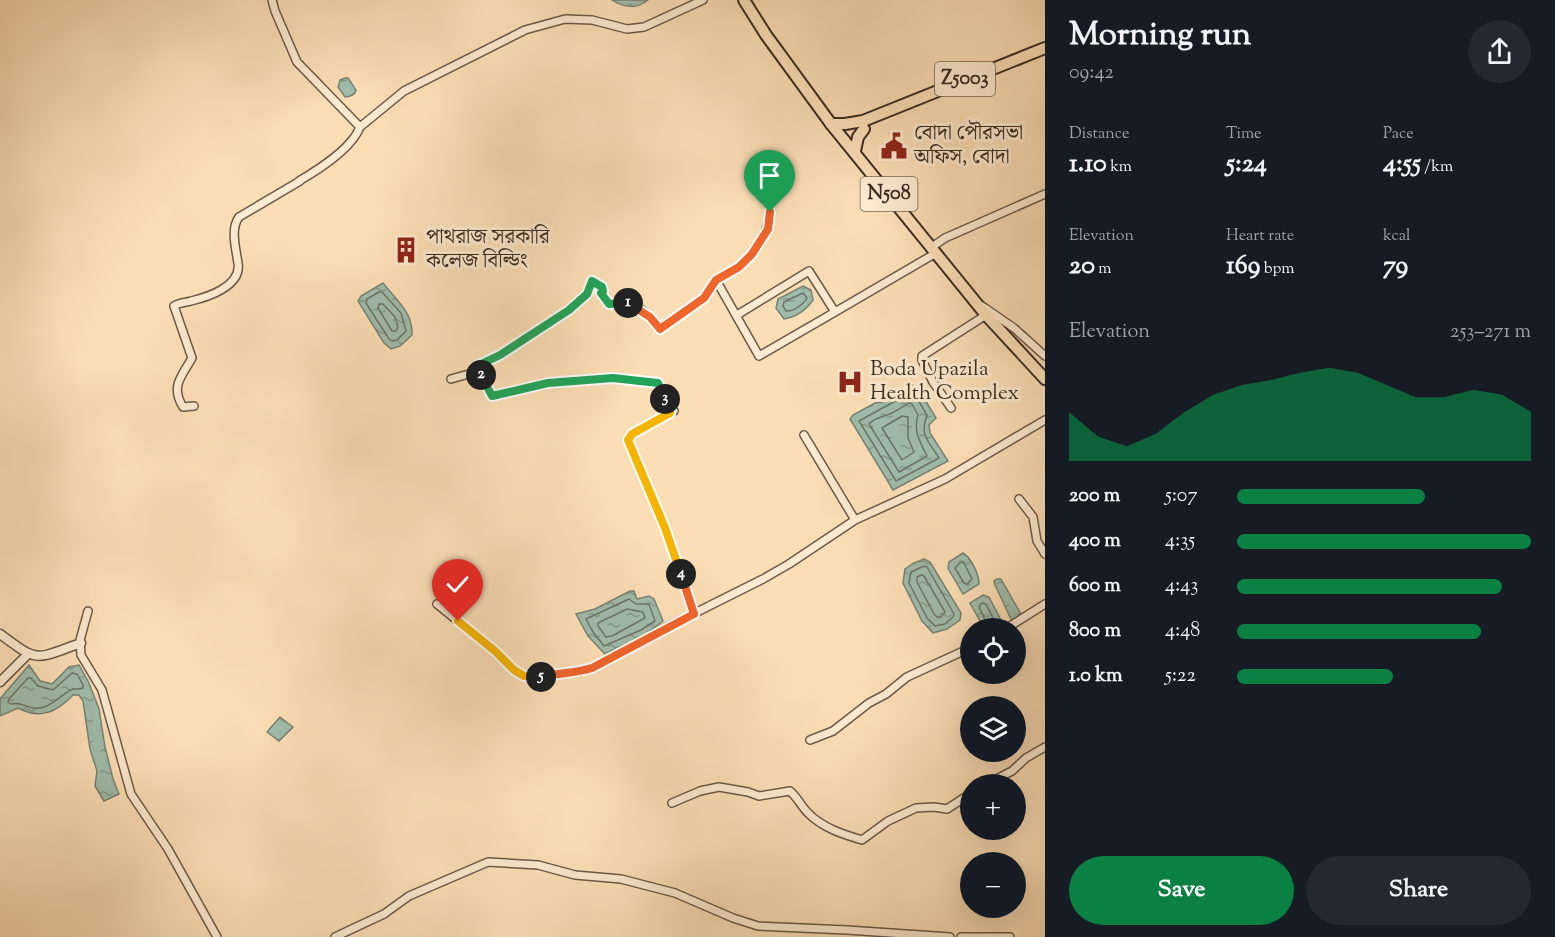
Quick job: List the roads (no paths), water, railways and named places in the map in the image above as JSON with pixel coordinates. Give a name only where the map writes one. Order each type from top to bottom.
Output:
[{"type":"main road","name":"N508","points":[[744,0],[766,35],[831,124],[986,315],[1045,379]]},
{"type":"main road","name":"Z5003","points":[[831,124],[863,121],[1045,48]]},
{"type":"main road","name":"Z5003","points":[[843,136],[854,135],[886,111]]},
{"type":"main road","points":[[855,151],[858,137],[864,129]]},
{"type":"street","points":[[272,0],[297,62],[360,127]]},
{"type":"street","points":[[194,406],[183,407],[177,391],[177,384],[192,358],[174,306],[226,287],[235,277],[239,267],[234,242],[236,222],[239,217],[321,168],[357,135],[360,127],[405,91],[525,30],[565,19],[592,20],[627,29],[644,27],[703,0]]},
{"type":"street","points":[[716,280],[759,356],[934,250],[945,238],[1045,194]]},
{"type":"street","points":[[694,614],[665,528],[628,440],[632,434],[672,412],[658,383],[613,378],[548,383],[492,396],[477,366],[500,355],[569,310],[587,294],[592,281],[602,287],[601,293],[609,304],[626,302],[637,307],[660,329],[704,298],[716,280],[739,267],[752,254],[768,229],[770,212]]},
{"type":"street","points":[[737,315],[809,271],[835,312]]},
{"type":"street","points":[[975,301],[1014,328],[1045,356]]},
{"type":"street","points":[[951,408],[933,382],[922,356],[986,315]]},
{"type":"street","points":[[451,379],[476,372],[480,374]]},
{"type":"street","points":[[437,604],[524,676],[537,678],[579,672],[592,668],[789,564],[855,520],[945,479],[1045,420]]},
{"type":"street","points":[[804,435],[855,520]]},
{"type":"street","points":[[1019,499],[1034,517],[1037,541],[1045,554]]},
{"type":"street","points":[[1023,618],[1045,604]]},
{"type":"street","points":[[88,611],[81,643],[81,655],[102,690],[131,794],[168,849],[217,937]]},
{"type":"street","points":[[0,634],[32,656],[46,656],[81,643]]},
{"type":"street","points":[[810,741],[833,731],[907,677],[960,653]]},
{"type":"street","points":[[0,682],[28,654]]},
{"type":"street","points":[[1006,774],[1026,758],[1045,747]]},
{"type":"street","points":[[672,803],[700,791],[719,787],[759,796],[790,791],[799,799],[807,812],[836,832],[862,840],[888,821],[916,808],[947,809],[960,801]]},
{"type":"street","points":[[335,937],[384,914],[409,896],[488,862],[538,865],[575,875],[621,879],[675,893],[733,918],[758,926],[950,937]]},
{"type":"street","points":[[822,928],[823,937]]},
{"type":"street","points":[[961,937],[1010,937]]},
{"type":"water","points":[[612,0],[648,0],[639,5],[630,6],[621,5]]},
{"type":"water","points":[[348,78],[356,90],[352,95],[345,97],[338,87],[340,80]]},
{"type":"water","points":[[383,283],[407,313],[412,327],[412,335],[400,346],[391,349],[384,343],[358,301],[361,296]]},
{"type":"water","points":[[803,286],[811,290],[813,300],[793,317],[784,319],[776,308],[778,299]]},
{"type":"water","points":[[911,384],[919,390],[936,418],[929,425],[930,433],[948,461],[893,490],[850,419],[875,403],[883,402],[893,394],[899,394]]},
{"type":"water","points":[[963,553],[974,567],[979,584],[963,594],[948,568],[949,562]]},
{"type":"water","points":[[924,559],[930,562],[961,613],[960,620],[947,629],[933,633],[922,621],[903,583],[905,569]]},
{"type":"water","points":[[1001,579],[1022,616],[1020,618],[1011,618],[994,581]]},
{"type":"water","points":[[634,591],[637,599],[649,596],[654,599],[663,621],[644,635],[605,654],[588,636],[576,614],[595,609]]},
{"type":"water","points":[[983,595],[989,597],[1000,618],[978,618],[970,603]]},
{"type":"water","points":[[29,665],[40,681],[52,684],[69,667],[79,665],[99,709],[105,747],[119,794],[104,801],[95,786],[97,771],[90,749],[83,701],[79,695],[73,695],[61,706],[41,714],[26,712],[18,708],[0,716],[0,699]]},
{"type":"water","points":[[280,717],[293,727],[279,741],[267,732]]},
{"type":"place","name":"বোদা পৌরসভা অফিস, বোদা","points":[[894,146]]},
{"type":"place","name":"পাথরাজ সরকারি কলেজ বিল্ডিং","points":[[406,250]]},
{"type":"place","name":"Boda Upazila Health Complex","points":[[850,382]]}]
